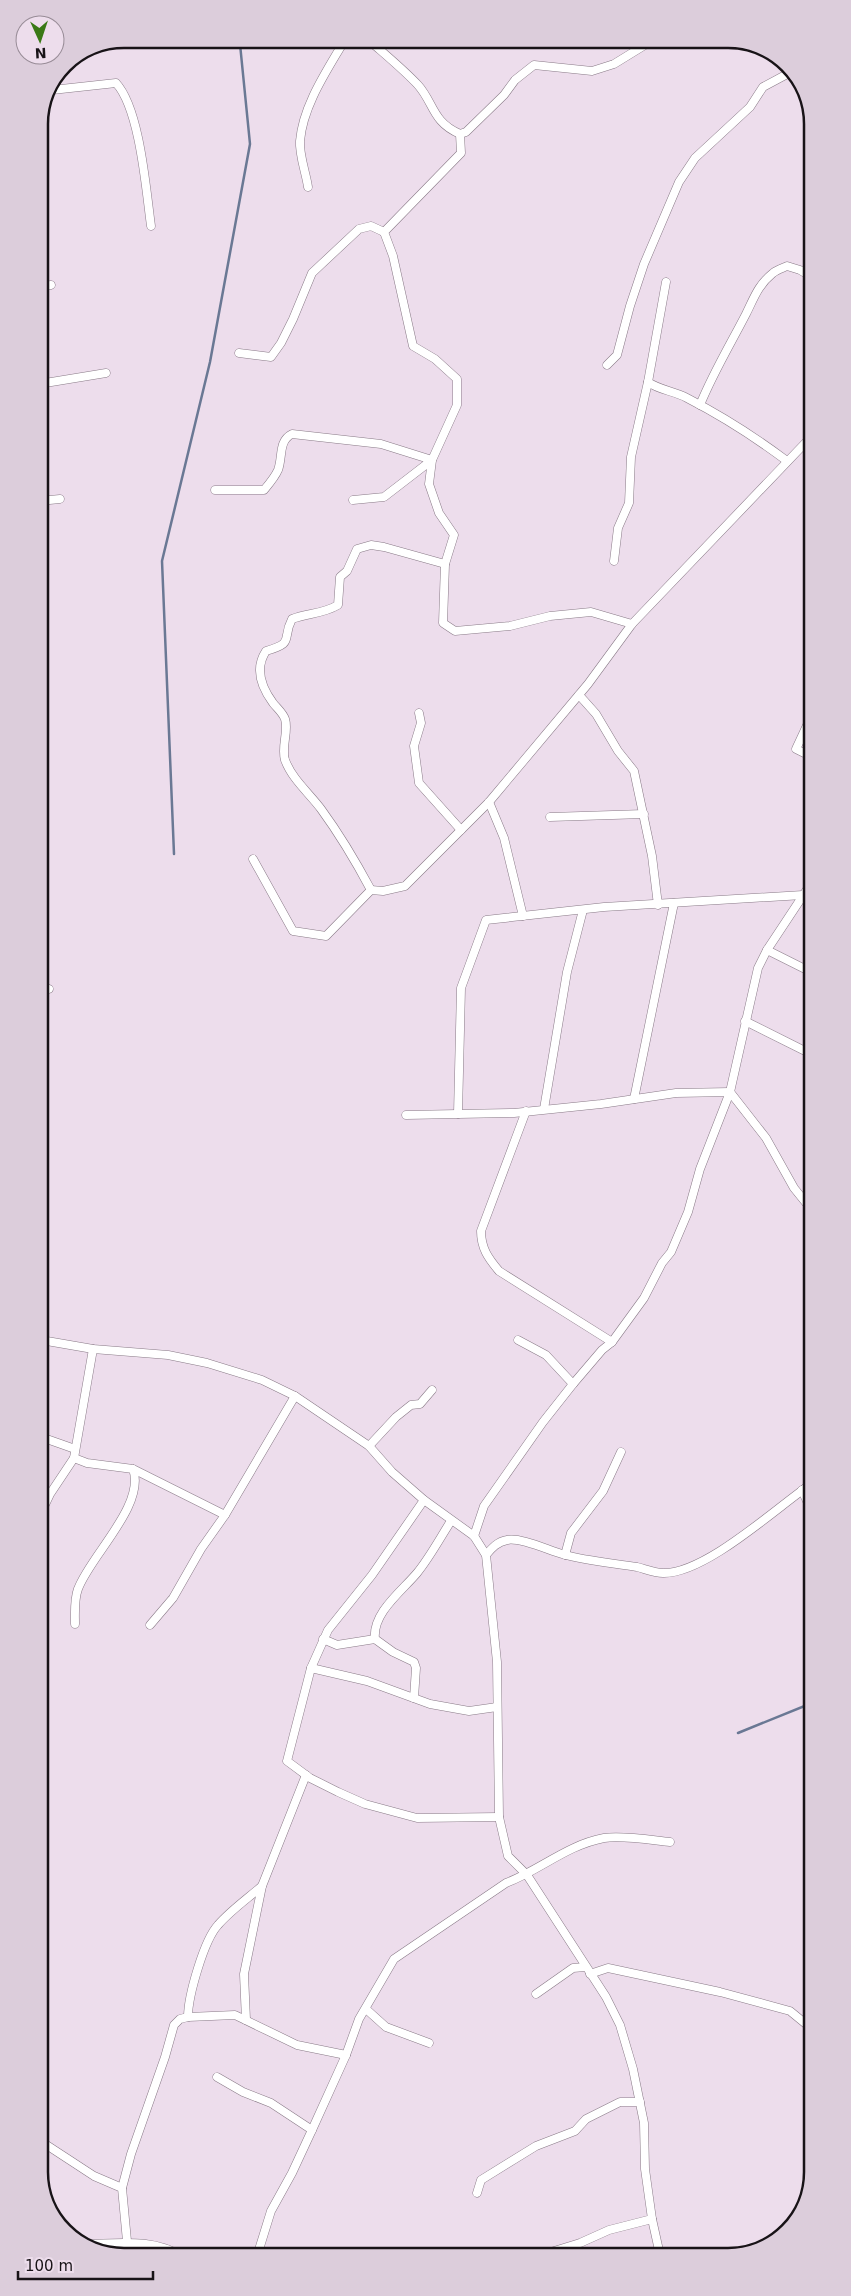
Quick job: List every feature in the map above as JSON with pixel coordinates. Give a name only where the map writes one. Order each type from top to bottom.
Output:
[{"type":"street","points":[[308,187],[300,142],[317,88],[340,47]]},
{"type":"street","points":[[377,47],[419,86],[434,114],[451,130],[460,134],[466,132],[504,95],[515,80],[534,65],[592,71],[614,64],[640,48]]},
{"type":"street","points":[[607,365],[617,355],[644,264],[679,182],[696,158],[750,107],[763,87],[786,75]]},
{"type":"street","points":[[55,90],[116,83],[124,91],[133,121],[151,226]]},
{"type":"street","points":[[384,232],[461,153],[460,134]]},
{"type":"street","points":[[239,353],[271,357],[281,343],[293,319],[312,273],[359,228],[372,226],[384,232],[393,256],[413,346],[435,359],[457,379],[457,405],[432,460],[429,484],[439,513],[454,535],[445,564],[443,623],[455,631],[510,626],[550,616],[591,612],[632,624]]},
{"type":"street","points":[[700,405],[731,339],[747,313],[752,298],[774,272],[787,266],[804,272]]},
{"type":"street","points":[[614,561],[618,528],[628,503],[631,457],[648,382],[666,282]]},
{"type":"street","points":[[48,383],[106,373]]},
{"type":"street","points":[[648,382],[700,405],[755,437],[787,461]]},
{"type":"street","points":[[215,490],[264,490],[278,470],[282,446],[286,437],[292,434],[381,444],[432,460]]},
{"type":"street","points":[[372,890],[383,891],[405,886],[489,802],[579,695],[632,624],[804,444]]},
{"type":"street","points":[[353,500],[384,497],[432,460]]},
{"type":"street","points":[[48,500],[60,499]]},
{"type":"street","points":[[372,890],[348,847],[320,808],[301,787],[285,760],[283,738],[286,728],[284,718],[263,687],[260,666],[266,651],[285,644],[289,638],[288,627],[292,619],[307,614],[325,613],[338,605],[340,577],[347,571],[357,549],[370,545],[384,547],[445,564]]},
{"type":"street","points":[[579,695],[596,714],[618,751],[634,771],[644,814],[658,905]]},
{"type":"street","points":[[419,713],[421,723],[414,746],[419,783],[461,830]]},
{"type":"street","points":[[804,732],[796,749],[804,753]]},
{"type":"street","points":[[489,802],[504,838],[523,916]]},
{"type":"street","points":[[550,817],[644,814]]},
{"type":"street","points":[[253,859],[293,931],[326,936],[372,890]]},
{"type":"street","points":[[458,1114],[460,988],[486,920],[674,902],[803,895]]},
{"type":"street","points":[[474,1536],[484,1506],[543,1422],[602,1350],[612,1342],[644,1298],[662,1263],[671,1252],[688,1212],[700,1169],[730,1092],[755,977],[767,950],[803,895]]},
{"type":"street","points":[[634,1099],[674,902]]},
{"type":"street","points":[[544,1109],[567,972],[583,910]]},
{"type":"street","points":[[767,950],[804,969]]},
{"type":"street","points":[[745,1021],[804,1050]]},
{"type":"street","points":[[406,1115],[526,1111],[676,1093],[730,1092]]},
{"type":"street","points":[[730,1092],[766,1138],[794,1188],[804,1200]]},
{"type":"street","points":[[526,1111],[481,1231],[481,1243],[487,1257],[499,1272],[612,1342]]},
{"type":"street","points":[[518,1340],[546,1355],[573,1384]]},
{"type":"street","points":[[47,1341],[93,1348],[168,1355],[207,1363],[262,1380],[295,1396],[369,1446],[392,1472],[424,1500],[474,1536],[486,1555],[496,1653],[499,1817],[508,1856],[527,1875],[606,1997],[620,2025],[633,2069],[644,2123],[645,2169],[658,2248]]},
{"type":"street","points":[[47,1500],[74,1458],[93,1348]]},
{"type":"street","points":[[369,1446],[396,1417],[411,1405],[420,1404],[432,1390]]},
{"type":"street","points":[[150,1625],[173,1598],[201,1549],[225,1516],[295,1396]]},
{"type":"street","points":[[47,1439],[75,1449]]},
{"type":"street","points":[[565,1555],[571,1533],[603,1491],[621,1452]]},
{"type":"street","points":[[74,1458],[87,1463],[133,1469],[225,1516]]},
{"type":"street","points":[[75,1624],[77,1591],[84,1575],[119,1523],[135,1490],[136,1478],[133,1469]]},
{"type":"street","points":[[486,1555],[498,1543],[514,1539],[565,1555],[661,1573],[673,1572],[703,1561],[759,1524],[802,1490],[804,1494]]},
{"type":"street","points":[[424,1500],[372,1575],[328,1630],[323,1639],[311,1668],[287,1761],[306,1775],[365,1804],[417,1818],[499,1817]]},
{"type":"street","points":[[375,1639],[374,1631],[388,1604],[417,1572],[451,1521]]},
{"type":"street","points":[[323,1639],[337,1645],[375,1639],[393,1652],[414,1662],[416,1668],[414,1698]]},
{"type":"street","points":[[311,1668],[367,1681],[430,1704],[469,1712],[498,1707]]},
{"type":"street","points":[[246,2020],[244,1974],[262,1886],[306,1775]]},
{"type":"street","points":[[259,2248],[271,2211],[292,2173],[312,2130],[346,2055],[359,2020],[394,1959],[506,1883],[527,1875],[560,1853],[605,1838],[617,1837],[670,1842]]},
{"type":"street","points":[[188,2016],[188,2006],[201,1960],[216,1926],[262,1886]]},
{"type":"street","points":[[536,1994],[572,1968],[585,1966]]},
{"type":"street","points":[[590,1974],[608,1968],[720,1992],[790,2011],[804,2022]]},
{"type":"street","points":[[366,2009],[386,2027],[429,2043]]},
{"type":"street","points":[[127,2241],[122,2188],[131,2154],[174,2025],[180,2019],[188,2016],[235,2015],[298,2046],[346,2055]]},
{"type":"street","points":[[217,2077],[243,2092],[271,2102],[312,2130]]},
{"type":"street","points":[[477,2193],[481,2180],[519,2156],[575,2131],[586,2119],[620,2102],[640,2102]]},
{"type":"street","points":[[47,2145],[94,2176],[122,2188]]},
{"type":"street","points":[[564,2248],[609,2230],[652,2219]]},
{"type":"street","points":[[95,2243],[127,2241],[163,2248]]},
{"type":"waterway","points":[[174,854],[162,561],[210,362],[250,144],[240,47]]},
{"type":"waterway","points":[[738,1733],[804,1706]]}]
